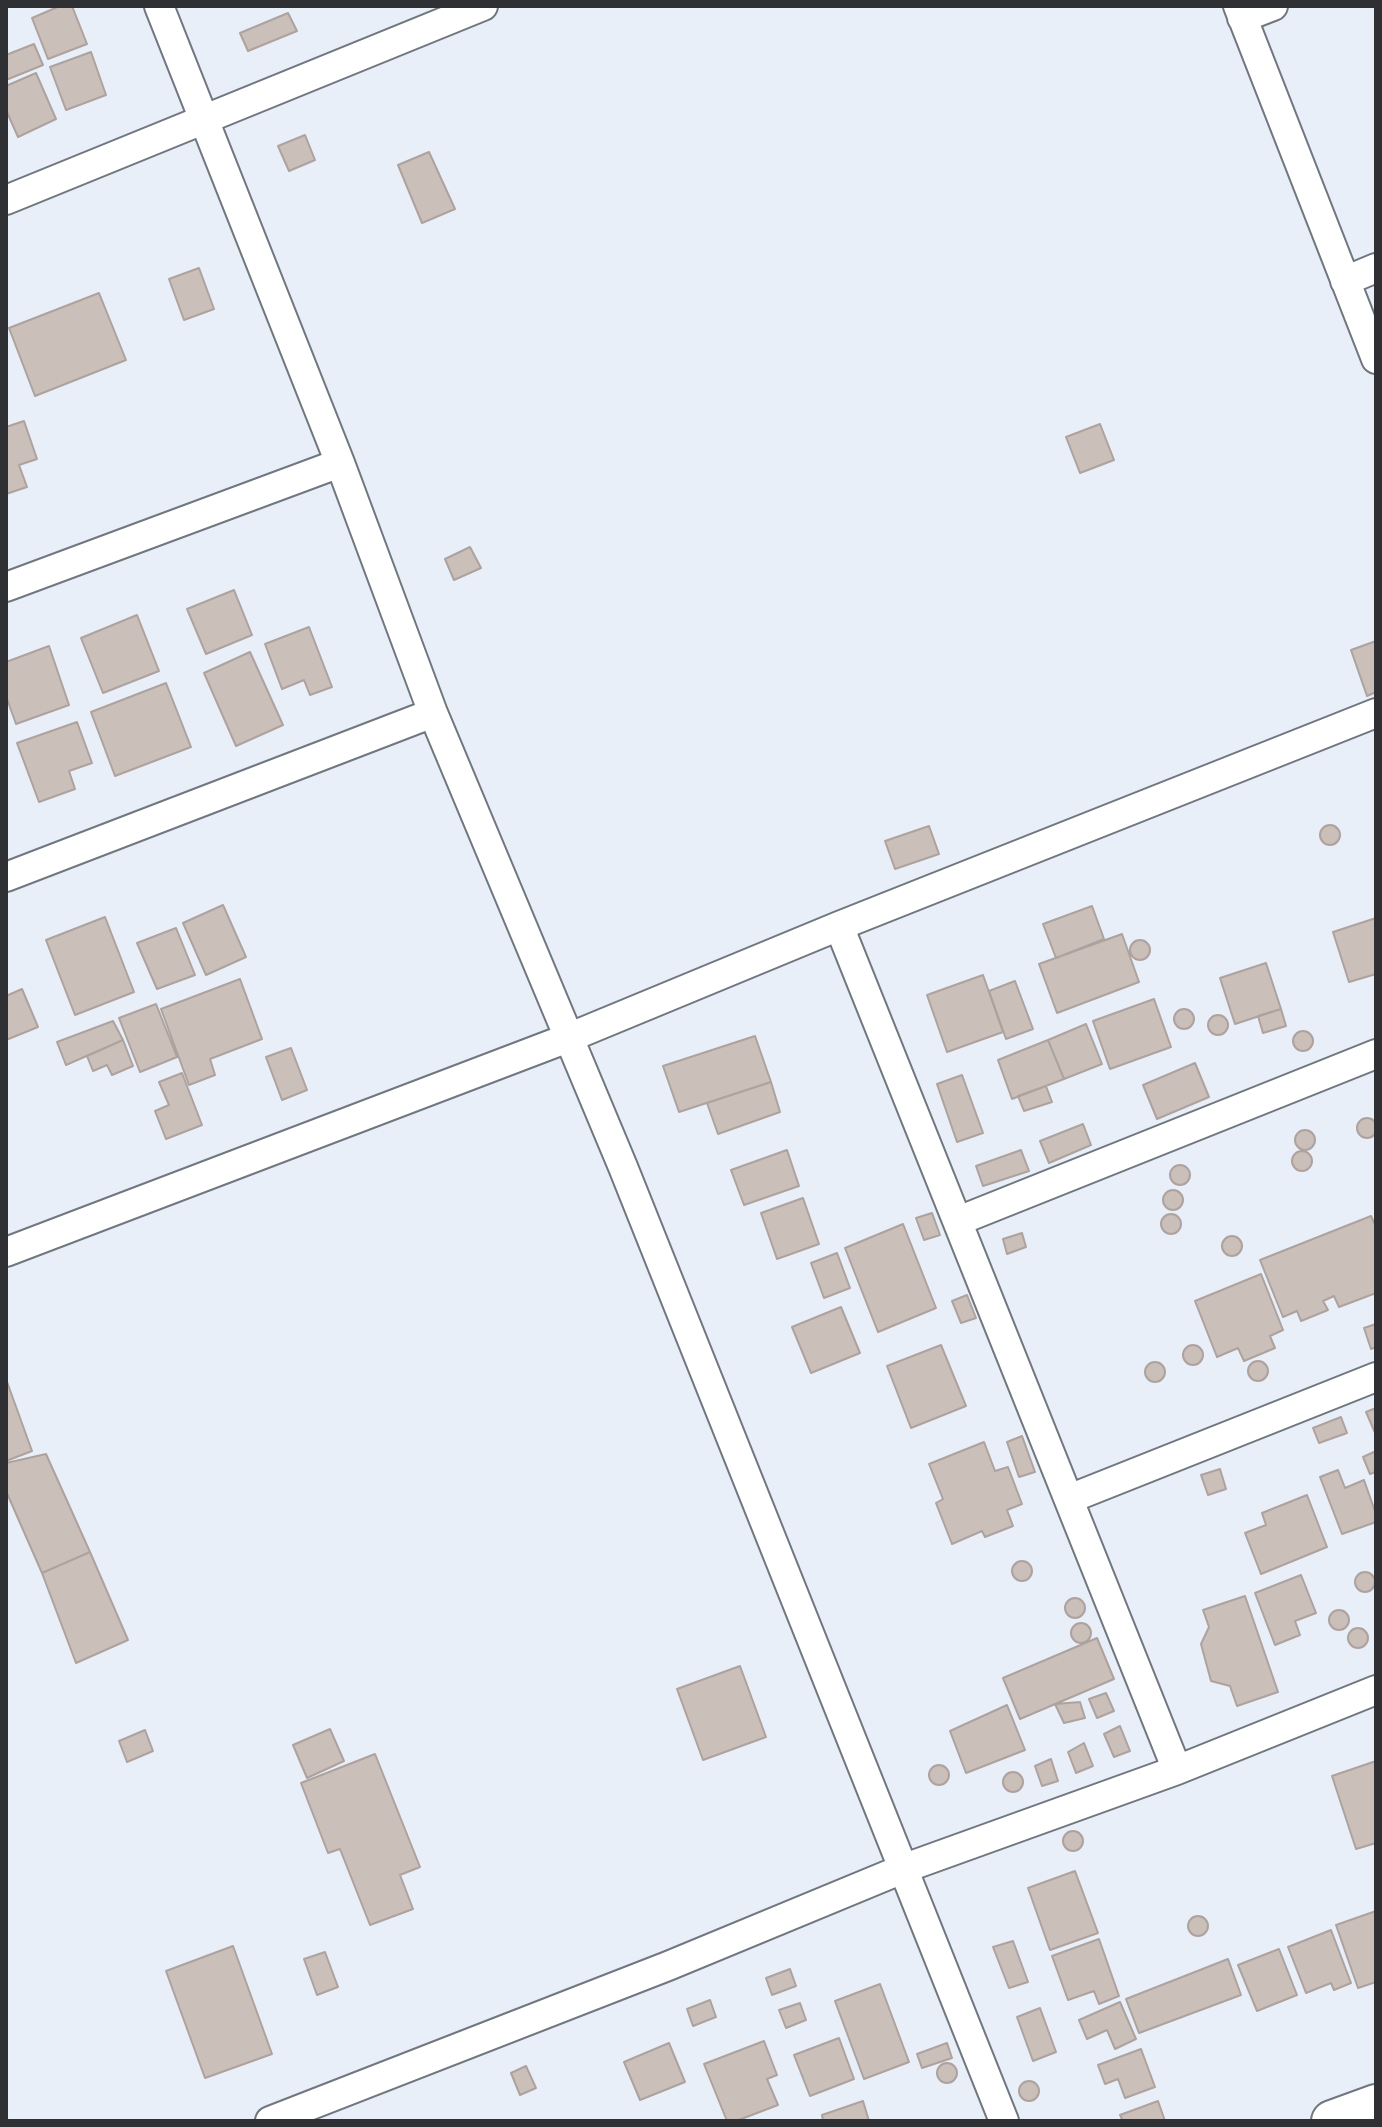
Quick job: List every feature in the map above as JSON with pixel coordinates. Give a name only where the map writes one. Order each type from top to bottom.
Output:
[{"type":"street","points":[[159,6],[340,463],[433,713],[905,1868],[1004,2121]]},
{"type":"street","points":[[6,200],[483,6]]},
{"type":"street","points":[[1273,6],[1240,12],[1376,359]]},
{"type":"street","points":[[1345,281],[1376,268]]},
{"type":"street","points":[[6,587],[340,463]]},
{"type":"street","points":[[6,877],[433,713]]},
{"type":"street","points":[[6,1252],[568,1038],[839,926],[1376,713]]},
{"type":"street","points":[[839,926],[1177,1770]]},
{"type":"street","points":[[958,1221],[1376,1054]]},
{"type":"street","points":[[1069,1499],[1376,1377]]},
{"type":"street","points":[[270,2121],[668,1966],[905,1868],[1177,1770],[1376,1690]]},
{"type":"street","points":[[1332,2121],[1376,2105]]},
{"type":"building","points":[[60,6],[72,6],[87,44],[48,59],[32,18]]},
{"type":"building","points":[[288,13],[297,31],[248,51],[240,33]]},
{"type":"building","points":[[34,44],[43,65],[6,80],[6,55]]},
{"type":"building","points":[[91,52],[106,95],[66,110],[50,67]]},
{"type":"building","points":[[36,73],[56,119],[18,137],[6,110],[6,86]]},
{"type":"building","points":[[305,135],[315,160],[289,171],[278,146]]},
{"type":"building","points":[[429,152],[455,209],[422,223],[398,165]]},
{"type":"building","points":[[199,268],[214,309],[184,320],[169,279]]},
{"type":"building","points":[[99,293],[126,360],[35,396],[9,328]]},
{"type":"building","points":[[24,421],[37,459],[19,465],[27,487],[6,494],[6,427]]},
{"type":"building","points":[[1100,424],[1114,460],[1080,473],[1066,437]]},
{"type":"building","points":[[470,547],[481,568],[454,580],[445,559]]},
{"type":"building","points":[[234,590],[252,635],[206,654],[187,609]]},
{"type":"building","points":[[137,615],[159,671],[103,693],[81,638]]},
{"type":"building","points":[[309,627],[332,687],[310,695],[304,680],[282,689],[265,644]]},
{"type":"building","points":[[1376,641],[1376,692],[1367,696],[1351,650]]},
{"type":"building","points":[[49,646],[69,705],[16,724],[6,696],[6,662]]},
{"type":"building","points":[[250,652],[283,725],[236,746],[204,673]]},
{"type":"building","points":[[166,683],[191,747],[115,776],[91,712]]},
{"type":"building","points":[[77,722],[92,763],[69,771],[75,789],[39,802],[17,743]]},
{"type":"building","points":[[1330,825],[1337,828],[1340,835],[1337,842],[1330,845],[1323,842],[1320,835],[1323,828]]},
{"type":"building","points":[[929,826],[939,854],[895,869],[885,841]]},
{"type":"building","points":[[223,905],[246,957],[206,975],[183,923]]},
{"type":"building","points":[[1092,906],[1104,939],[1056,958],[1043,924]]},
{"type":"building","points":[[105,917],[134,992],[75,1015],[46,940]]},
{"type":"building","points":[[1376,918],[1376,974],[1349,982],[1333,932]]},
{"type":"building","points":[[176,928],[195,975],[157,989],[137,943]]},
{"type":"building","points":[[1122,934],[1139,982],[1057,1013],[1039,964]]},
{"type":"building","points":[[1140,940],[1147,943],[1150,950],[1147,957],[1140,960],[1133,957],[1130,950],[1133,943]]},
{"type":"building","points":[[1266,963],[1281,1009],[1235,1024],[1220,978]]},
{"type":"building","points":[[983,975],[1003,1032],[947,1052],[927,995]]},
{"type":"building","points":[[240,979],[262,1039],[210,1059],[215,1075],[189,1085],[161,1009]]},
{"type":"building","points":[[1015,981],[1033,1029],[1006,1039],[989,991]]},
{"type":"building","points":[[22,989],[38,1027],[6,1040],[6,996]]},
{"type":"building","points":[[1154,999],[1171,1047],[1110,1069],[1093,1021]]},
{"type":"building","points":[[156,1004],[177,1057],[140,1072],[119,1018]]},
{"type":"building","points":[[1184,1009],[1191,1012],[1194,1019],[1191,1026],[1184,1029],[1177,1026],[1174,1019],[1177,1012]]},
{"type":"building","points":[[1281,1009],[1286,1026],[1263,1033],[1258,1016]]},
{"type":"building","points":[[1218,1015],[1225,1018],[1228,1025],[1225,1032],[1218,1035],[1211,1032],[1208,1025],[1211,1018]]},
{"type":"building","points":[[113,1021],[123,1040],[66,1065],[57,1042]]},
{"type":"building","points":[[1086,1024],[1102,1064],[1064,1079],[1048,1040]]},
{"type":"building","points":[[1303,1031],[1310,1034],[1313,1041],[1310,1048],[1303,1051],[1296,1048],[1293,1041],[1296,1034]]},
{"type":"building","points":[[755,1036],[771,1082],[679,1112],[663,1066]]},
{"type":"building","points":[[123,1040],[133,1066],[112,1075],[107,1065],[93,1071],[87,1056]]},
{"type":"building","points":[[1048,1040],[1064,1079],[1012,1099],[998,1060]]},
{"type":"building","points":[[291,1048],[307,1090],[282,1100],[266,1057]]},
{"type":"building","points":[[1195,1063],[1209,1097],[1157,1119],[1143,1085]]},
{"type":"building","points":[[182,1073],[202,1125],[166,1139],[155,1111],[169,1105],[159,1082]]},
{"type":"building","points":[[962,1075],[983,1133],[957,1142],[937,1084]]},
{"type":"building","points":[[771,1082],[780,1112],[718,1134],[707,1103]]},
{"type":"building","points":[[1046,1086],[1052,1102],[1024,1111],[1018,1096]]},
{"type":"building","points":[[1367,1118],[1374,1121],[1377,1128],[1374,1135],[1367,1138],[1360,1135],[1357,1128],[1360,1121]]},
{"type":"building","points":[[1083,1124],[1091,1145],[1049,1163],[1040,1141]]},
{"type":"building","points":[[1305,1130],[1312,1133],[1315,1140],[1312,1147],[1305,1150],[1298,1147],[1295,1140],[1298,1133]]},
{"type":"building","points":[[787,1150],[799,1186],[744,1205],[731,1170]]},
{"type":"building","points":[[1021,1150],[1029,1171],[983,1186],[976,1166]]},
{"type":"building","points":[[1302,1151],[1309,1154],[1312,1161],[1309,1168],[1302,1171],[1295,1168],[1292,1161],[1295,1154]]},
{"type":"building","points":[[1180,1165],[1187,1168],[1190,1175],[1187,1182],[1180,1185],[1173,1182],[1170,1175],[1173,1168]]},
{"type":"building","points":[[1173,1190],[1180,1193],[1183,1200],[1180,1207],[1173,1210],[1166,1207],[1163,1200],[1166,1193]]},
{"type":"building","points":[[803,1198],[819,1244],[777,1259],[761,1213]]},
{"type":"building","points":[[932,1213],[940,1235],[924,1240],[916,1218]]},
{"type":"building","points":[[1171,1214],[1178,1217],[1181,1224],[1178,1231],[1171,1234],[1164,1231],[1161,1224],[1164,1217]]},
{"type":"building","points":[[1371,1216],[1376,1227],[1376,1293],[1339,1307],[1334,1296],[1323,1301],[1328,1310],[1301,1321],[1297,1311],[1283,1317],[1260,1260]]},
{"type":"building","points":[[903,1224],[936,1308],[878,1332],[845,1248]]},
{"type":"building","points":[[1022,1233],[1026,1247],[1007,1254],[1003,1239]]},
{"type":"building","points":[[1232,1236],[1239,1239],[1242,1246],[1239,1253],[1232,1256],[1225,1253],[1222,1246],[1225,1239]]},
{"type":"building","points":[[837,1253],[850,1288],[824,1298],[811,1263]]},
{"type":"building","points":[[1261,1274],[1283,1330],[1270,1336],[1275,1348],[1244,1361],[1238,1348],[1217,1357],[1195,1301]]},
{"type":"building","points":[[967,1295],[976,1318],[961,1323],[952,1301]]},
{"type":"building","points":[[841,1307],[860,1353],[811,1373],[792,1327]]},
{"type":"building","points":[[1376,1324],[1376,1347],[1371,1349],[1364,1328]]},
{"type":"building","points":[[941,1345],[966,1406],[911,1428],[887,1366]]},
{"type":"building","points":[[1193,1345],[1200,1348],[1203,1355],[1200,1362],[1193,1365],[1186,1362],[1183,1355],[1186,1348]]},
{"type":"building","points":[[1258,1361],[1265,1364],[1268,1371],[1265,1378],[1258,1381],[1251,1378],[1248,1371],[1251,1364]]},
{"type":"building","points":[[1155,1362],[1162,1365],[1165,1372],[1162,1379],[1155,1382],[1148,1379],[1145,1372],[1148,1365]]},
{"type":"building","points":[[6,1379],[32,1451],[6,1461]]},
{"type":"building","points":[[1376,1408],[1376,1435],[1366,1412]]},
{"type":"building","points":[[1341,1417],[1347,1433],[1319,1443],[1313,1428]]},
{"type":"building","points":[[1022,1436],[1035,1472],[1019,1477],[1007,1442]]},
{"type":"building","points":[[984,1442],[995,1471],[1008,1467],[1022,1504],[1007,1510],[1013,1526],[985,1537],[982,1531],[952,1544],[936,1503],[943,1499],[929,1464]]},
{"type":"building","points":[[1376,1451],[1376,1472],[1370,1474],[1363,1457]]},
{"type":"building","points":[[46,1454],[90,1552],[42,1573],[6,1491],[6,1463]]},
{"type":"building","points":[[1220,1469],[1226,1489],[1208,1495],[1201,1475]]},
{"type":"building","points":[[1338,1470],[1345,1488],[1364,1480],[1376,1522],[1342,1534],[1320,1477]]},
{"type":"building","points":[[1307,1495],[1327,1547],[1261,1574],[1245,1533],[1266,1525],[1262,1513]]},
{"type":"building","points":[[90,1552],[128,1640],[76,1663],[42,1573]]},
{"type":"building","points":[[1022,1561],[1029,1564],[1032,1571],[1029,1578],[1022,1581],[1015,1578],[1012,1571],[1015,1564]]},
{"type":"building","points":[[1365,1572],[1372,1575],[1375,1582],[1372,1589],[1365,1592],[1358,1589],[1355,1582],[1358,1575]]},
{"type":"building","points":[[1301,1575],[1316,1613],[1295,1621],[1300,1635],[1275,1645],[1255,1593]]},
{"type":"building","points":[[1245,1596],[1278,1692],[1237,1706],[1230,1686],[1211,1681],[1201,1644],[1209,1627],[1203,1610]]},
{"type":"building","points":[[1075,1598],[1082,1601],[1085,1608],[1082,1615],[1075,1618],[1068,1615],[1065,1608],[1068,1601]]},
{"type":"building","points":[[1339,1610],[1346,1613],[1349,1620],[1346,1627],[1339,1630],[1332,1627],[1329,1620],[1332,1613]]},
{"type":"building","points":[[1081,1623],[1088,1626],[1091,1633],[1088,1640],[1081,1643],[1074,1640],[1071,1633],[1074,1626]]},
{"type":"building","points":[[1358,1628],[1365,1631],[1368,1638],[1365,1645],[1358,1648],[1351,1645],[1348,1638],[1351,1631]]},
{"type":"building","points":[[1097,1638],[1114,1679],[1020,1719],[1003,1678]]},
{"type":"building","points":[[740,1666],[766,1737],[703,1760],[677,1689]]},
{"type":"building","points":[[1106,1693],[1114,1711],[1097,1718],[1089,1699]]},
{"type":"building","points":[[1080,1702],[1085,1718],[1064,1723],[1055,1704]]},
{"type":"building","points":[[1007,1705],[1025,1750],[966,1773],[950,1731]]},
{"type":"building","points":[[1120,1726],[1130,1751],[1114,1757],[1104,1734]]},
{"type":"building","points":[[330,1729],[344,1761],[307,1778],[293,1745]]},
{"type":"building","points":[[145,1730],[153,1751],[127,1762],[119,1741]]},
{"type":"building","points":[[1084,1743],[1093,1766],[1076,1773],[1068,1752]]},
{"type":"building","points":[[375,1754],[420,1867],[400,1875],[413,1909],[370,1925],[340,1849],[328,1853],[301,1783]]},
{"type":"building","points":[[1051,1759],[1058,1781],[1042,1786],[1035,1766]]},
{"type":"building","points":[[1376,1761],[1376,1843],[1356,1849],[1332,1776]]},
{"type":"building","points":[[939,1765],[946,1768],[949,1775],[946,1782],[939,1785],[932,1782],[929,1775],[932,1768]]},
{"type":"building","points":[[1013,1772],[1020,1775],[1023,1782],[1020,1789],[1013,1792],[1006,1789],[1003,1782],[1006,1775]]},
{"type":"building","points":[[1073,1831],[1080,1834],[1083,1841],[1080,1848],[1073,1851],[1066,1848],[1063,1841],[1066,1834]]},
{"type":"building","points":[[1075,1871],[1098,1933],[1050,1950],[1028,1888]]},
{"type":"building","points":[[1376,1911],[1376,1982],[1358,1988],[1336,1925]]},
{"type":"building","points":[[1198,1916],[1205,1919],[1208,1926],[1205,1933],[1198,1936],[1191,1933],[1188,1926],[1191,1919]]},
{"type":"building","points":[[1331,1930],[1351,1983],[1334,1990],[1331,1983],[1306,1993],[1288,1947]]},
{"type":"building","points":[[1099,1939],[1119,1996],[1099,2004],[1094,1991],[1068,2000],[1052,1956]]},
{"type":"building","points":[[1013,1941],[1028,1982],[1009,1988],[993,1947]]},
{"type":"building","points":[[233,1946],[272,2054],[205,2078],[166,1971]]},
{"type":"building","points":[[1279,1949],[1297,1995],[1257,2011],[1238,1965]]},
{"type":"building","points":[[325,1952],[338,1987],[317,1995],[304,1959]]},
{"type":"building","points":[[1228,1959],[1241,1995],[1139,2033],[1126,1999]]},
{"type":"building","points":[[790,1969],[796,1986],[772,1995],[766,1978]]},
{"type":"building","points":[[880,1984],[909,2062],[864,2079],[835,2001]]},
{"type":"building","points":[[710,2000],[716,2017],[693,2026],[687,2009]]},
{"type":"building","points":[[1120,2002],[1136,2039],[1115,2049],[1107,2030],[1087,2039],[1079,2020]]},
{"type":"building","points":[[800,2003],[806,2020],[786,2028],[779,2010]]},
{"type":"building","points":[[1040,2008],[1056,2052],[1033,2061],[1017,2017]]},
{"type":"building","points":[[839,2038],[854,2079],[810,2096],[794,2055]]},
{"type":"building","points":[[764,2041],[777,2075],[767,2079],[778,2105],[736,2121],[727,2121],[704,2064]]},
{"type":"building","points":[[669,2043],[685,2082],[640,2100],[624,2062]]},
{"type":"building","points":[[947,2043],[952,2058],[922,2068],[917,2054]]},
{"type":"building","points":[[1141,2049],[1155,2087],[1125,2098],[1118,2079],[1105,2084],[1098,2065]]},
{"type":"building","points":[[947,2063],[954,2066],[957,2073],[954,2080],[947,2083],[940,2080],[937,2073],[940,2066]]},
{"type":"building","points":[[526,2066],[536,2088],[520,2095],[511,2073]]},
{"type":"building","points":[[1029,2081],[1036,2084],[1039,2091],[1036,2098],[1029,2101],[1022,2098],[1019,2091],[1022,2084]]},
{"type":"building","points":[[863,2101],[869,2121],[823,2121],[822,2115]]},
{"type":"building","points":[[1158,2101],[1165,2121],[1123,2121],[1120,2115]]}]
